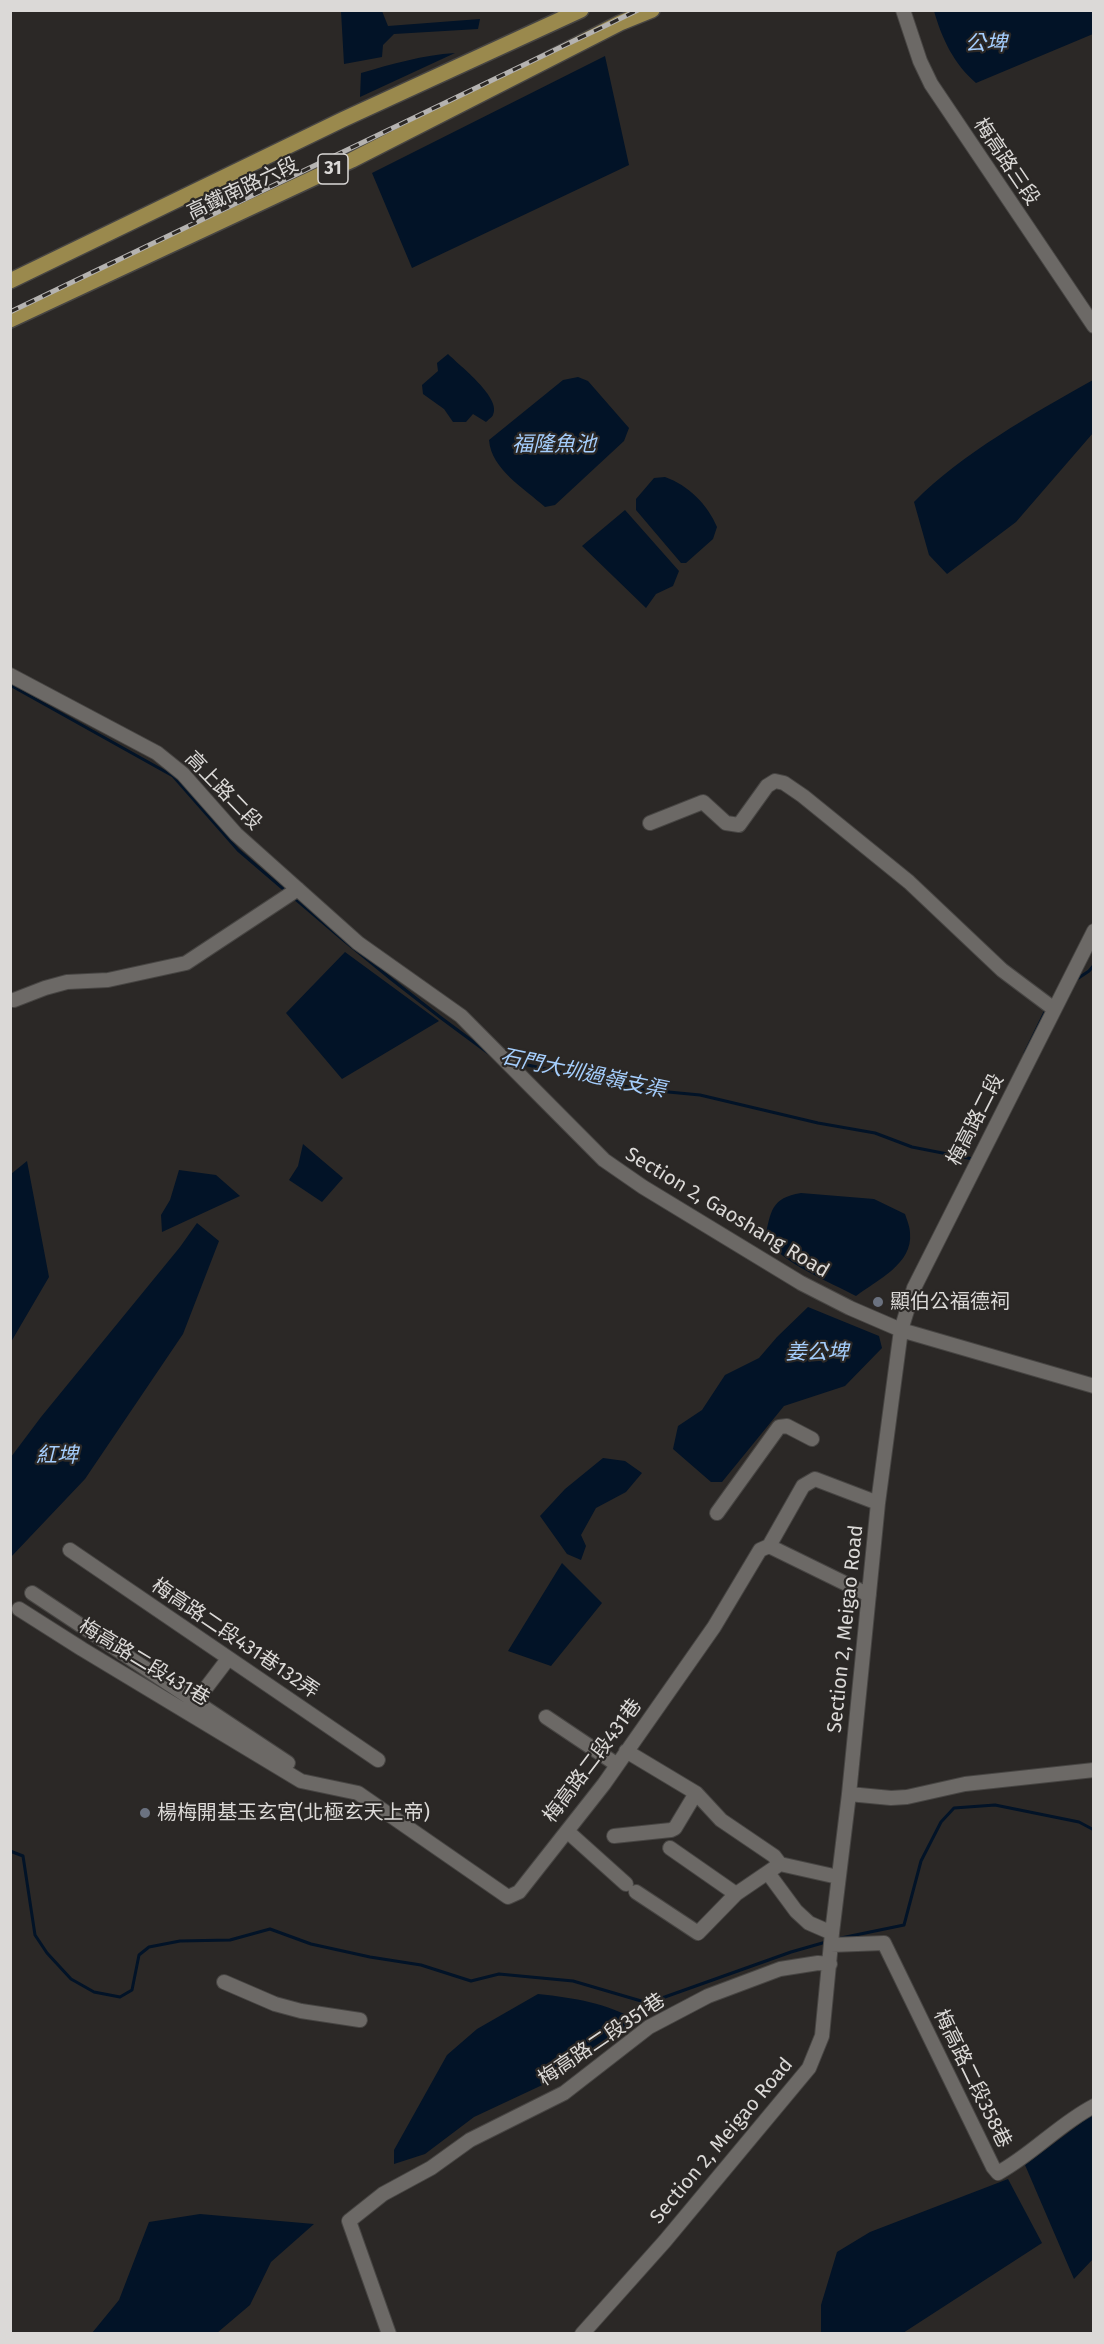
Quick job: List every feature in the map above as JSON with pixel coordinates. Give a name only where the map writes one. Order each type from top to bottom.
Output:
[{"type":"main road","name":"高鐵南路六段","points":[[10,281],[344,119],[581,10]]},
{"type":"main road","name":"高鐵南路六段","points":[[10,321],[352,160],[620,23],[652,10]]},
{"type":"street","name":"梅高路三段","points":[[903,10],[920,61],[931,84],[1094,326]]},
{"type":"street","name":"高上路二段","points":[[10,675],[157,753],[183,774],[292,893]]},
{"type":"street","points":[[650,823],[703,802],[726,823],[739,825],[767,786],[775,781],[784,783],[909,882],[1002,970],[1050,1006]]},
{"type":"street","points":[[14,1000],[67,982],[108,980],[186,963],[292,893]]},
{"type":"street","name":"Section 2, Gaoshang Road","points":[[292,893],[461,1016],[604,1160],[643,1187],[801,1283],[850,1308],[901,1330],[1094,1386]]},
{"type":"street","name":"梅高路二段","points":[[901,1330],[914,1288],[1050,1006],[1065,988],[1094,931]]},
{"type":"street","name":"Section 2, Meigao Road","points":[[582,2334],[651,2257],[809,2068],[822,2036],[878,1503],[901,1330]]},
{"type":"street","points":[[717,1513],[779,1427],[787,1426],[812,1439]]},
{"type":"street","name":"梅高路二段431巷","points":[[19,1609],[301,1781],[358,1793],[508,1897],[519,1892],[597,1793],[714,1627],[760,1550],[769,1546],[802,1486],[815,1479],[878,1503]]},
{"type":"street","points":[[769,1546],[869,1595]]},
{"type":"street","name":"梅高路二段431巷132弄","points":[[70,1550],[378,1760]]},
{"type":"street","name":"梅高路二段431巷","points":[[33,1593],[310,1778],[313,1784]]},
{"type":"street","points":[[196,1701],[228,1659]]},
{"type":"street","points":[[546,1717],[616,1764]]},
{"type":"street","points":[[626,1750],[696,1793],[721,1820],[774,1856],[774,1869],[796,1911],[832,1939]]},
{"type":"street","points":[[849,1794],[891,1798],[907,1797],[965,1784],[1094,1770]]},
{"type":"street","points":[[614,1836],[671,1830],[676,1826],[696,1793]]},
{"type":"street","points":[[567,1831],[631,1888],[698,1933],[736,1894],[774,1869],[838,1877]]},
{"type":"street","points":[[670,1848],[736,1894]]},
{"type":"street","name":"梅高路二段358巷","points":[[832,1939],[884,1943],[993,2167],[998,2173],[1012,2165],[1076,2115],[1094,2106]]},
{"type":"street","name":"梅高路二段351巷","points":[[389,2334],[349,2220],[383,2194],[431,2168],[470,2140],[564,2093],[649,2027],[708,1996],[780,1969],[818,1963],[830,1964]]},
{"type":"street","points":[[224,1982],[275,2004],[301,2012],[360,2020]]},
{"type":"water","points":[[341,11],[382,11],[388,26],[480,19],[478,29],[394,34],[383,45],[382,57],[344,64]]},
{"type":"water","name":"公埤","points":[[934,11],[1093,11],[1093,34],[976,83],[961,68],[950,50]]},
{"type":"water","points":[[455,53],[360,97],[361,73],[419,58]]},
{"type":"water","points":[[605,56],[629,165],[412,268],[372,173]]},
{"type":"water","points":[[448,354],[486,391],[494,408],[493,415],[486,422],[473,414],[466,422],[453,422],[444,409],[423,394],[422,385],[438,371],[437,363]]},
{"type":"water","name":"福隆魚池","points":[[578,377],[588,381],[629,428],[624,441],[555,505],[545,507],[502,469],[491,450],[489,440],[563,380]]},
{"type":"water","points":[[1093,380],[1093,433],[1016,522],[947,574],[929,555],[914,502],[933,484],[976,451],[1023,420]]},
{"type":"water","points":[[665,477],[682,485],[696,497],[708,511],[717,527],[713,539],[686,563],[681,563],[636,510],[636,499],[654,478]]},
{"type":"water","points":[[625,510],[679,571],[673,586],[656,594],[646,608],[582,546]]},
{"type":"water","points":[[345,952],[439,1021],[342,1079],[286,1013]]},
{"type":"water","points":[[303,1144],[343,1178],[322,1202],[289,1180],[298,1166]]},
{"type":"water","points":[[27,1161],[49,1277],[11,1342],[11,1174]]},
{"type":"water","points":[[179,1170],[216,1175],[240,1196],[162,1232],[161,1215],[170,1200]]},
{"type":"water","name":"姜公埤","points":[[801,1193],[874,1199],[905,1214],[910,1233],[906,1254],[892,1270],[856,1296],[806,1271],[782,1256],[765,1238],[771,1213],[778,1202]]},
{"type":"water","name":"紅埤","points":[[197,1223],[219,1241],[183,1334],[85,1479],[11,1557],[11,1457]]},
{"type":"water","name":"姜公埤","points":[[808,1307],[879,1336],[882,1348],[845,1386],[784,1406],[722,1482],[711,1482],[673,1449],[678,1426],[702,1410],[725,1375],[759,1358]]},
{"type":"water","points":[[603,1458],[625,1461],[642,1473],[626,1492],[596,1508],[581,1535],[586,1546],[581,1560],[567,1554],[540,1516],[565,1489]]},
{"type":"water","points":[[562,1563],[602,1603],[551,1666],[508,1651]]},
{"type":"water","points":[[538,1994],[590,2002],[639,2021],[574,2061],[553,2080],[474,2117],[425,2154],[394,2164],[394,2150],[447,2055],[477,2029]]},
{"type":"water","points":[[1093,2114],[1093,2259],[1074,2279],[1025,2165]]},
{"type":"water","points":[[1008,2179],[1042,2243],[903,2333],[821,2333],[821,2305],[837,2252],[870,2232]]},
{"type":"water","points":[[200,2214],[314,2224],[271,2262],[250,2305],[217,2333],[92,2333],[119,2300],[149,2222]]},
{"type":"waterway","name":"石門大圳過嶺支渠","points":[[10,685],[173,776],[238,850],[287,892]]},
{"type":"waterway","name":"石門大圳過嶺支渠","points":[[292,896],[390,978],[491,1055]]},
{"type":"waterway","name":"石門大圳過嶺支渠","points":[[1074,981],[1094,965]]},
{"type":"waterway","name":"石門大圳過嶺支渠","points":[[1025,1053],[1047,1008]]},
{"type":"waterway","name":"石門大圳過嶺支渠","points":[[514,1062],[637,1089],[700,1095],[818,1123],[875,1133],[912,1147],[973,1159]]},
{"type":"waterway","points":[[841,1938],[904,1925],[921,1861],[941,1822],[954,1808],[995,1805],[1079,1822],[1094,1830]]},
{"type":"waterway","points":[[10,1851],[23,1856],[35,1935],[47,1953],[71,1979],[94,1992],[120,1997],[132,1990],[139,1955],[149,1947],[180,1941],[230,1940],[270,1929],[311,1944],[421,1965],[471,1981],[499,1974],[573,1981],[648,2003],[791,1952],[826,1942]]},
{"type":"railway","points":[[10,312],[638,10]]},
{"type":"place","name":"顯伯公福德祠","points":[[878,1302]]},
{"type":"place","name":"楊梅開基玉玄宮(北極玄天上帝)","points":[[145,1813]]}]
